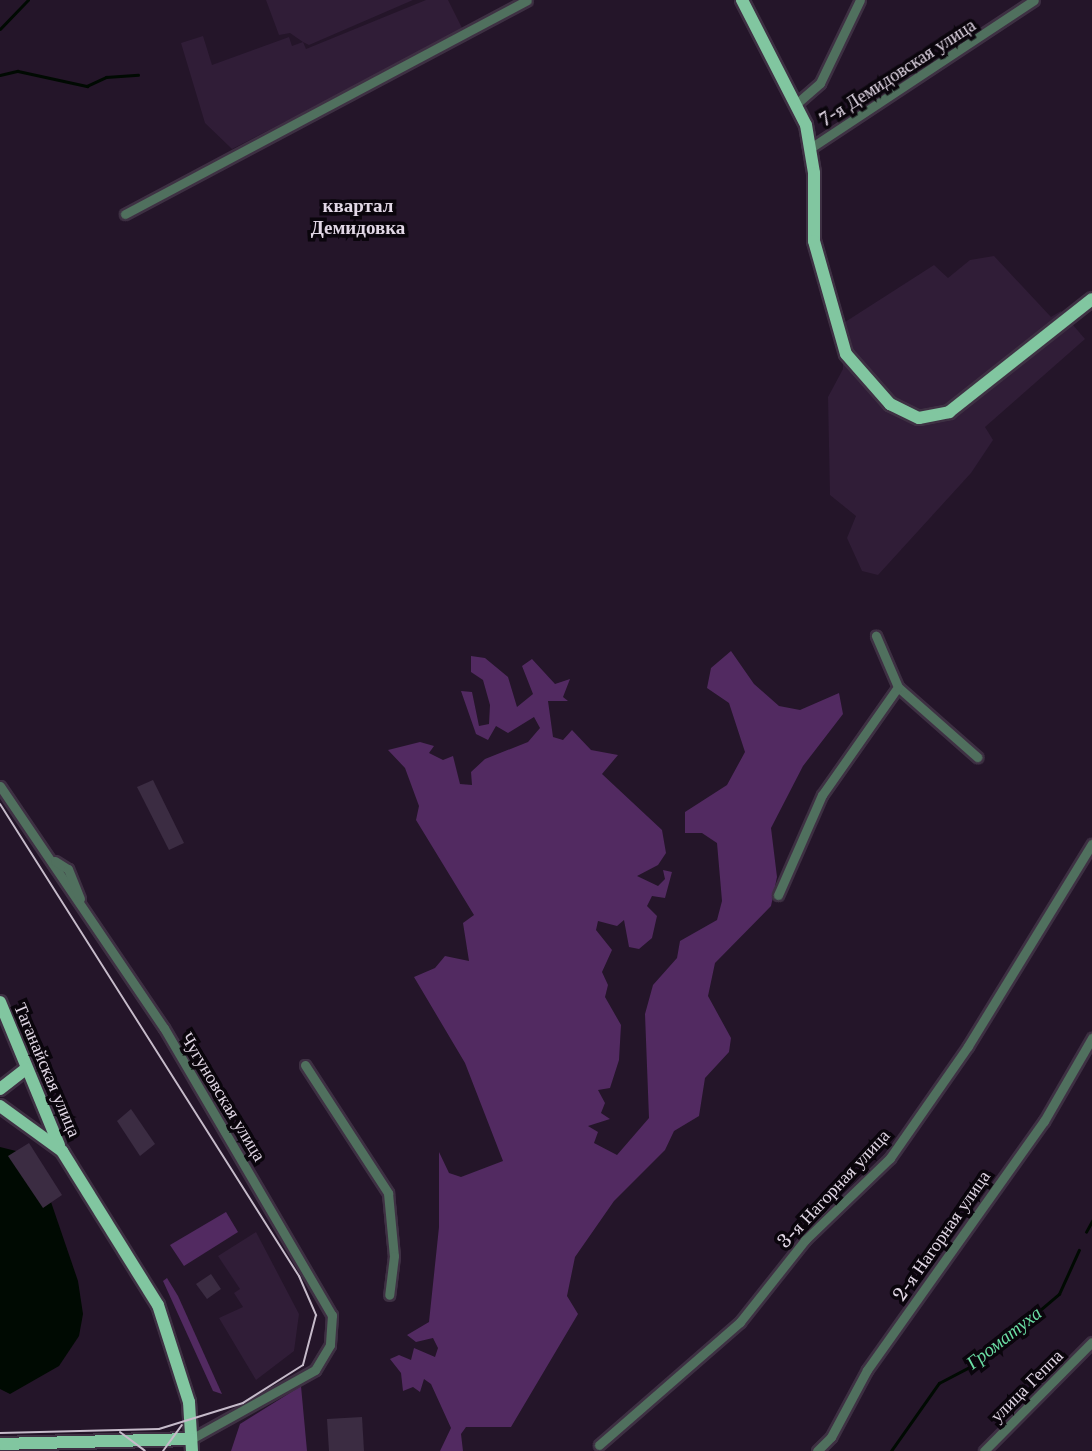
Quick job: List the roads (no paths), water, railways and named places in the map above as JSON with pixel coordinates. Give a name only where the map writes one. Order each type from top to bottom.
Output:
[{"type":"main road","points":[[742,0],[796,104],[813,147],[814,241],[846,354],[890,404],[919,418],[949,412],[967,401],[1092,299]]},
{"type":"main road","name":"Таганайская улица","points":[[0,1002],[62,1151]]},
{"type":"main road","points":[[0,1089],[26,1069]]},
{"type":"main road","points":[[0,1106],[62,1151],[158,1305],[190,1402],[190,1447],[0,1444]]},
{"type":"street","points":[[125,214],[527,0]]},
{"type":"street","points":[[796,104],[820,83],[860,0]]},
{"type":"street","name":"7-я Демидовская улица","points":[[813,147],[1034,0]]},
{"type":"street","points":[[876,636],[898,687],[977,757]]},
{"type":"street","points":[[778,895],[822,795],[898,687]]},
{"type":"street","name":"Чугуновская улица","points":[[0,786],[55,861],[67,891],[80,899],[108,949],[164,1028],[332,1315],[330,1345],[315,1370],[190,1447]]},
{"type":"street","name":"3-я Нагорная улица","points":[[599,1446],[740,1322],[805,1240],[890,1158],[968,1046],[1092,844]]},
{"type":"street","name":"2-я Нагорная улица","points":[[817,1451],[831,1437],[867,1370],[1044,1121],[1092,1038]]},
{"type":"street","points":[[305,1065],[388,1193],[394,1256],[389,1295]]},
{"type":"street","name":"улица Геппа","points":[[984,1451],[1092,1342]]},
{"type":"waterway","points":[[0,29],[28,0]]},
{"type":"waterway","points":[[0,75],[18,71],[87,86],[106,77],[138,75]]},
{"type":"waterway","name":"Громатуха","points":[[1086,1232],[1092,1221]]},
{"type":"waterway","name":"Громатуха","points":[[891,1451],[939,1383],[979,1362],[1059,1294],[1079,1250]]},
{"type":"tram line","points":[[0,804],[299,1276],[316,1315],[303,1365],[243,1403],[159,1429],[0,1433]]},
{"type":"tram line","points":[[163,1451],[182,1425]]},
{"type":"tram line","points":[[120,1432],[145,1451]]},
{"type":"district","name":"квартал Демидовка","points":[[358,217]]}]
